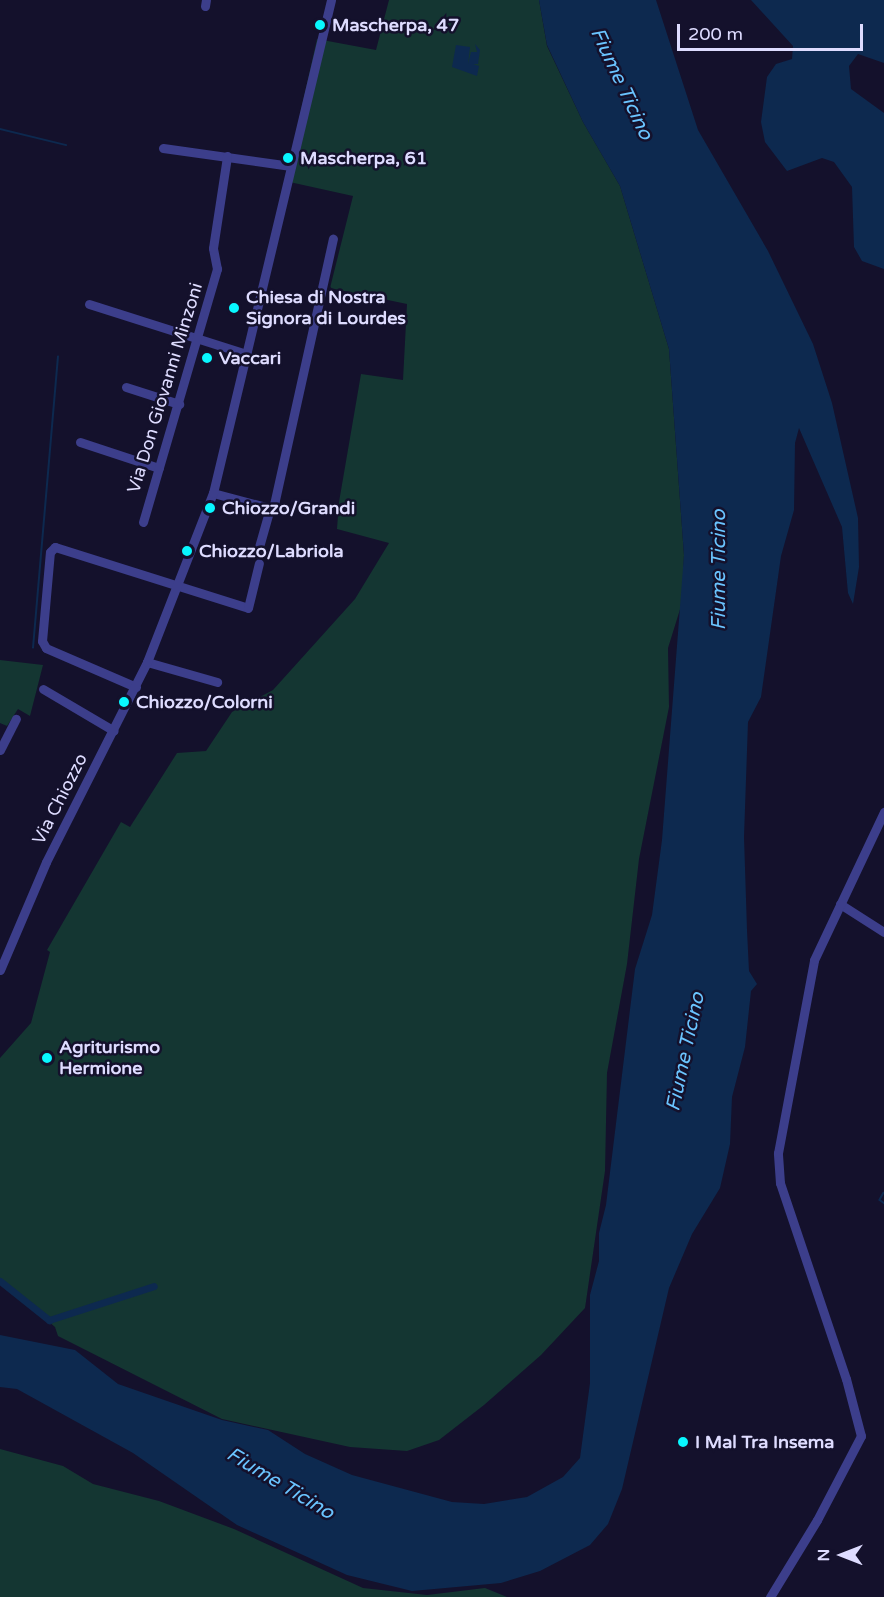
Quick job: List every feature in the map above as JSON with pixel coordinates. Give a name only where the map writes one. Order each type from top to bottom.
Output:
[{"type":"street","name":"Via Chiozzo","points":[[0,970],[3,951],[136,687],[213,493],[331,0]]},
{"type":"street","points":[[163,148],[291,166]]},
{"type":"street","name":"Via Don Giovanni Minzoni","points":[[143,522],[217,269],[213,248],[227,156]]},
{"type":"street","points":[[136,687],[53,651],[42,641],[51,552],[55,547],[65,548],[248,608],[270,508],[273,508],[333,239]]},
{"type":"street","points":[[89,304],[246,354]]},
{"type":"street","points":[[126,387],[179,404]]},
{"type":"street","points":[[81,442],[159,468]]},
{"type":"street","points":[[213,493],[270,508]]},
{"type":"street","points":[[147,662],[217,682]]},
{"type":"street","points":[[43,689],[114,731]]},
{"type":"street","points":[[0,750],[16,718]]},
{"type":"street","points":[[770,1597],[817,1520],[861,1436],[846,1379],[780,1183],[778,1153],[808,980],[840,904],[884,812]]},
{"type":"street","points":[[840,904],[884,932]]},
{"type":"green space","points":[[389,0],[539,0],[547,46],[583,122],[620,186],[669,349],[684,555],[682,603],[668,648],[669,707],[639,859],[627,964],[607,1073],[605,1171],[585,1308],[541,1355],[484,1405],[439,1440],[407,1451],[350,1447],[222,1419],[58,1336],[55,1327],[0,1279],[0,1058],[31,1023],[50,952],[47,950],[121,822],[130,827],[177,753],[206,751],[232,712],[273,690],[355,599],[389,543],[337,529],[339,502],[361,374],[403,380],[407,304],[330,288],[353,196],[285,181],[317,39],[376,50]]},
{"type":"green space","points":[[0,660],[43,665],[30,716],[18,709],[7,726],[0,723]]},
{"type":"green space","points":[[0,1449],[63,1466],[93,1484],[159,1501],[234,1529],[363,1588],[427,1595],[485,1588],[507,1597],[0,1597]]},
{"type":"water","name":"Fiume Ticino","points":[[539,0],[656,0],[698,130],[768,251],[813,344],[832,403],[858,518],[859,567],[853,604],[848,593],[842,527],[799,428],[795,443],[794,510],[781,556],[761,697],[748,722],[744,837],[747,930],[749,971],[757,984],[751,991],[745,1047],[732,1097],[730,1144],[720,1188],[692,1234],[669,1288],[622,1489],[608,1524],[590,1545],[540,1571],[501,1583],[412,1591],[347,1575],[237,1525],[133,1453],[17,1389],[0,1387],[0,1335],[75,1350],[118,1384],[222,1420],[268,1430],[305,1454],[352,1475],[452,1502],[484,1504],[527,1497],[563,1477],[580,1458],[590,1383],[590,1295],[599,1261],[599,1233],[606,1205],[635,969],[652,915],[662,840],[684,555],[669,349],[620,186],[583,122],[547,45]]},
{"type":"water","points":[[751,0],[884,0],[884,63],[858,54],[849,66],[851,89],[884,113],[884,269],[862,261],[854,247],[852,187],[834,162],[822,158],[787,171],[765,142],[761,122],[767,77],[776,64],[792,59],[793,46]]},
{"type":"water","points":[[475,44],[480,50],[478,64],[473,64],[479,66],[477,76],[452,67],[456,45],[470,47],[468,64],[471,52],[477,52]]},
{"type":"waterway","points":[[0,129],[66,145]]},
{"type":"waterway","points":[[33,648],[58,357]]},
{"type":"waterway","points":[[884,1193],[880,1200],[884,1203]]},
{"type":"waterway","points":[[0,1281],[49,1320],[154,1286]]},
{"type":"place","name":"Mascherpa, 47","points":[[320,25]]},
{"type":"place","name":"Mascherpa, 61","points":[[288,158]]},
{"type":"place","name":"Chiesa di Nostra Signora di Lourdes","points":[[234,308]]},
{"type":"place","name":"Vaccari","points":[[207,358]]},
{"type":"place","name":"Chiozzo/Grandi","points":[[210,508]]},
{"type":"place","name":"Chiozzo/Labriola","points":[[187,551]]},
{"type":"place","name":"Chiozzo/Colorni","points":[[124,702]]},
{"type":"place","name":"Agriturismo Hermione","points":[[47,1058]]},
{"type":"place","name":"I Mal Tra Insema","points":[[683,1442]]}]
